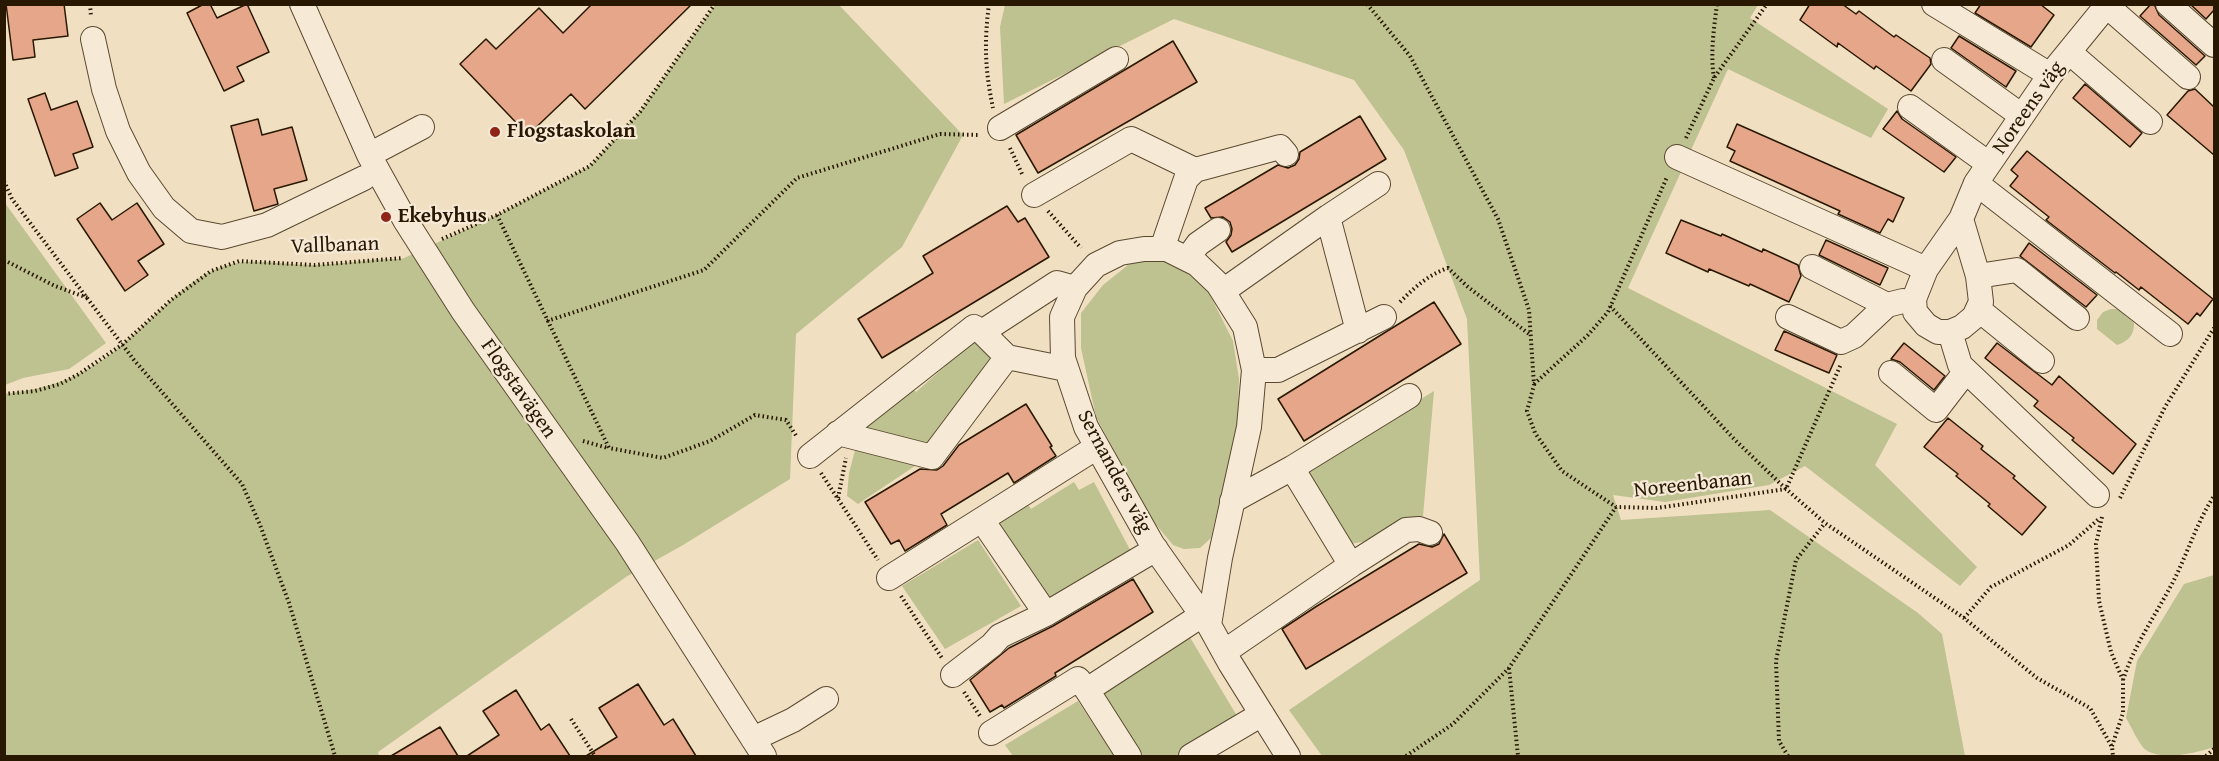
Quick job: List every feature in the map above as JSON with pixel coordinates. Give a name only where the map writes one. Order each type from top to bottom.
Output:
[{"type":"street","name":"Flogstavägen","points":[[302,4],[367,167],[463,311],[627,542],[754,750]]},
{"type":"street","points":[[1934,4],[2050,75]]},
{"type":"street","points":[[2168,4],[2214,45]]},
{"type":"street","points":[[2107,5],[2188,77]]},
{"type":"street","name":"Noreens väg","points":[[1914,299],[1926,269],[1961,219],[1983,174],[2050,75],[2107,5]]},
{"type":"street","points":[[93,39],[104,89],[118,131],[139,173],[164,208],[191,231],[222,237],[267,225],[367,167],[422,127]]},
{"type":"street","points":[[2069,52],[2150,122]]},
{"type":"street","points":[[991,132],[1116,59]]},
{"type":"street","points":[[1944,60],[2022,116]]},
{"type":"street","points":[[1910,107],[1983,174],[2170,334]]},
{"type":"street","points":[[1034,195],[1131,139],[1194,170]]},
{"type":"street","points":[[1162,249],[1186,179],[1194,170],[1280,147],[1286,154]]},
{"type":"street","points":[[1677,157],[1926,269]]},
{"type":"street","points":[[1223,291],[1378,184]]},
{"type":"street","points":[[1328,217],[1358,330]]},
{"type":"street","points":[[1788,317],[1841,342],[1854,336],[1887,305],[1914,299],[1915,312],[1926,325],[1938,332],[1950,332],[1962,327],[1974,317],[1981,302],[1978,276],[1961,219]]},
{"type":"street","points":[[1187,259],[1198,244],[1218,230]]},
{"type":"street","name":"Sernanders väg","points":[[1205,620],[1249,427],[1254,370],[1245,327],[1218,284],[1197,264],[1167,249],[1144,249],[1120,253],[1096,265],[1075,288],[1062,317],[1062,358],[1086,427],[1097,447],[1156,549],[1205,620],[1288,756]]},
{"type":"street","points":[[1812,267],[1887,305]]},
{"type":"street","points":[[1978,276],[2017,270],[2077,318]]},
{"type":"street","points":[[982,332],[1057,284],[1075,288]]},
{"type":"street","points":[[1978,309],[2042,361]]},
{"type":"street","points":[[1254,370],[1278,370],[1384,317]]},
{"type":"street","points":[[810,456],[844,435],[974,327],[1007,357],[1066,369]]},
{"type":"street","points":[[1950,332],[1960,365],[2097,495]]},
{"type":"street","points":[[844,435],[932,457],[1007,357]]},
{"type":"street","points":[[1891,373],[1936,410],[1966,371]]},
{"type":"street","points":[[1232,501],[1292,468],[1409,396]]},
{"type":"street","points":[[889,578],[1097,447]]},
{"type":"street","points":[[1292,468],[1351,565]]},
{"type":"street","points":[[982,520],[1046,614]]},
{"type":"street","points":[[1224,652],[1406,530],[1419,529],[1430,533]]},
{"type":"street","points":[[953,675],[992,645],[1000,636],[1046,614],[1156,549]]},
{"type":"street","points":[[1087,690],[1205,620]]},
{"type":"street","points":[[991,733],[1078,679],[1129,756]]},
{"type":"street","points":[[754,750],[793,720],[826,699]]},
{"type":"street","points":[[1191,756],[1262,714]]},
{"type":"path","name":"Vallbanan","points":[[4,394],[35,391],[60,384],[79,374],[123,345],[171,300],[211,271],[239,261],[314,265],[386,258],[402,259],[497,215],[590,166],[640,112],[715,4]]},
{"type":"path","name":"Noreenbanan","points":[[1367,4],[1410,56],[1498,219],[1529,310],[1534,385],[1527,411],[1535,434],[1562,471],[1616,507],[1657,508],[1786,489]]},
{"type":"path","points":[[1714,78],[1712,68],[1714,26],[1718,4]]},
{"type":"path","points":[[1534,385],[1588,335],[1610,306],[1714,78],[1767,4]]},
{"type":"path","points":[[548,321],[704,270],[797,178],[940,134],[991,132]]},
{"type":"path","points":[[4,181],[12,199],[123,345],[242,484],[289,603],[335,756]]},
{"type":"path","points":[[497,215],[609,448]]},
{"type":"path","points":[[4,260],[55,286],[88,298]]},
{"type":"path","points":[[1384,317],[1422,280],[1448,268],[1468,287],[1529,334]]},
{"type":"path","points":[[1610,306],[1735,440],[1825,523],[1964,618],[2037,678],[2090,708],[2112,747],[2113,756]]},
{"type":"path","points":[[1786,489],[1854,336]]},
{"type":"path","points":[[575,439],[663,458],[710,441],[754,416],[786,420],[991,733]]},
{"type":"path","points":[[837,499],[844,435]]},
{"type":"path","points":[[2097,495],[2102,516],[2096,544],[2099,601],[2110,652],[2123,680]]},
{"type":"path","points":[[2112,747],[2123,713],[2123,680],[2128,663],[2174,581],[2194,534],[2214,496]]},
{"type":"path","points":[[1406,756],[1453,724],[1509,668],[1616,507]]},
{"type":"path","points":[[1788,756],[1779,741],[1776,661],[1796,560],[1825,523]]},
{"type":"path","points":[[1509,668],[1518,756]]},
{"type":"path","points":[[571,719],[594,756]]},
{"type":"path","points":[[2206,756],[2214,749]]},
{"type":"green space","points":[[715,5],[839,5],[963,135],[902,247],[796,334],[790,479],[626,577],[378,752],[379,756],[5,756],[4,394],[53,384],[96,364],[124,343],[189,285],[212,271],[225,266],[250,262],[315,265],[402,259],[497,215],[590,166],[640,112]]},
{"type":"green space","points":[[1005,5],[1758,5],[1750,18],[1888,109],[1871,138],[1728,69],[1628,288],[1897,424],[1875,465],[1977,567],[1960,586],[1805,466],[1769,485],[1665,502],[1613,495],[1621,520],[1770,510],[1918,613],[1942,634],[1965,756],[1322,756],[1289,710],[1480,580],[1467,319],[1404,150],[1354,80],[1174,19],[1004,104],[1000,27]]},
{"type":"green space","points":[[5,203],[106,343],[69,369],[23,378],[5,385]]},
{"type":"green space","points":[[1143,260],[1169,262],[1189,274],[1209,293],[1233,341],[1239,379],[1237,425],[1211,538],[1200,548],[1184,549],[1173,545],[1152,520],[1096,417],[1081,348],[1081,313],[1103,285],[1128,265]]},
{"type":"green space","points":[[2117,309],[2134,323],[2130,337],[2117,345],[2097,329],[2097,320],[2103,312]]},
{"type":"green space","points":[[974,337],[992,356],[933,449],[845,431],[907,385],[916,392],[959,354]]},
{"type":"green space","points":[[1434,391],[1423,516],[1385,538],[1344,545],[1303,471]]},
{"type":"green space","points":[[857,443],[924,460],[858,504],[847,496],[849,473]]},
{"type":"green space","points":[[1074,482],[1079,490],[1094,482],[1135,559],[1046,605],[994,524],[1027,503],[1031,509]]},
{"type":"green space","points":[[978,540],[1021,606],[945,649],[902,586]]},
{"type":"green space","points":[[2214,575],[2214,747],[2180,755],[2153,753],[2141,744],[2126,718],[2137,661],[2184,584]]},
{"type":"green space","points":[[1188,634],[1243,726],[1191,756],[1138,756],[1096,690]]},
{"type":"green space","points":[[1078,701],[1114,756],[1013,756],[1005,745]]},
{"type":"building","points":[[6,4],[64,4],[68,36],[33,40],[35,57],[13,60]]},
{"type":"building","points":[[204,4],[210,4],[217,18],[247,4],[269,52],[237,67],[244,81],[224,91],[187,13]]},
{"type":"building","points":[[592,4],[692,4],[585,109],[571,94],[528,135],[460,64],[486,39],[496,49],[539,8],[563,33]]},
{"type":"building","points":[[1810,4],[1842,4],[1856,14],[1859,11],[1894,37],[1896,35],[1930,58],[1931,64],[1911,91],[1876,66],[1874,69],[1838,43],[1837,47],[1800,20]]},
{"type":"building","points":[[1981,4],[2040,4],[2054,15],[2031,47],[1975,13]]},
{"type":"building","points":[[2151,4],[2154,4],[2159,15],[2205,56],[2196,65],[2140,16]]},
{"type":"building","points":[[2190,4],[2214,4],[2214,10],[2206,19]]},
{"type":"building","points":[[1959,36],[2016,71],[2006,87],[1951,48]]},
{"type":"building","points":[[1173,41],[1197,82],[1038,173],[1016,135]]},
{"type":"building","points":[[2085,84],[2142,133],[2130,147],[2073,98]]},
{"type":"building","points":[[2195,89],[2214,107],[2214,155],[2167,115],[2188,91]]},
{"type":"building","points":[[45,93],[51,110],[77,101],[93,147],[73,154],[78,168],[55,176],[28,99]]},
{"type":"building","points":[[1897,111],[1902,119],[1956,157],[1944,172],[1883,129]]},
{"type":"building","points":[[1360,116],[1386,159],[1232,252],[1226,242],[1231,235],[1230,222],[1223,217],[1211,218],[1205,208],[1278,165],[1288,168],[1295,165],[1300,152]]},
{"type":"building","points":[[258,119],[262,135],[292,127],[307,180],[274,189],[278,204],[254,211],[231,126]]},
{"type":"building","points":[[1737,124],[1904,198],[1893,222],[1888,219],[1880,233],[1838,214],[1840,211],[1730,161],[1735,151],[1727,147]]},
{"type":"building","points":[[2027,151],[2213,299],[2200,316],[2197,313],[2188,324],[2141,287],[2139,290],[2046,220],[2049,217],[2010,186],[2018,176],[2011,170]]},
{"type":"building","points":[[100,203],[112,220],[137,203],[164,244],[138,261],[148,275],[125,291],[77,219]]},
{"type":"building","points":[[1007,206],[1018,222],[1025,218],[1049,257],[882,358],[858,319],[933,273],[923,256]]},
{"type":"building","points":[[1681,220],[1721,236],[1722,234],[1762,252],[1763,249],[1798,265],[1801,276],[1789,302],[1750,284],[1749,286],[1709,269],[1708,272],[1666,253]]},
{"type":"building","points":[[1826,240],[1888,268],[1880,285],[1819,255]]},
{"type":"building","points":[[2029,243],[2097,295],[2086,307],[2020,256]]},
{"type":"building","points":[[1434,302],[1461,344],[1304,441],[1278,399]]},
{"type":"building","points":[[1784,331],[1837,355],[1829,373],[1775,350]]},
{"type":"building","points":[[1904,343],[1945,376],[1934,390],[1900,362],[1891,359]]},
{"type":"building","points":[[1997,343],[2052,385],[2059,376],[2136,444],[2113,474],[2072,440],[2074,438],[2034,406],[2038,401],[1985,358]]},
{"type":"building","points":[[1026,404],[1056,456],[1014,483],[1008,473],[941,514],[947,525],[905,551],[899,540],[891,544],[865,502],[920,469],[937,470],[943,466],[959,445]]},
{"type":"building","points":[[1948,418],[1983,446],[1981,449],[2015,476],[2013,478],[2046,507],[2022,535],[1956,476],[1958,474],[1924,447]]},
{"type":"building","points":[[1444,534],[1467,573],[1306,669],[1282,629],[1419,544],[1432,547],[1439,544]]},
{"type":"building","points":[[1133,579],[1153,612],[1004,708],[1002,705],[990,712],[970,680],[1009,648],[1053,626]]},
{"type":"building","points":[[638,684],[664,725],[673,719],[696,756],[586,756],[617,737],[599,708]]},
{"type":"building","points":[[516,690],[541,730],[549,724],[570,756],[467,756],[499,735],[483,711]]},
{"type":"building","points":[[440,727],[458,756],[391,756]]},
{"type":"place","name":"Flogstaskolan","points":[[495,132]]},
{"type":"place","name":"Ekebyhus","points":[[386,217]]}]
